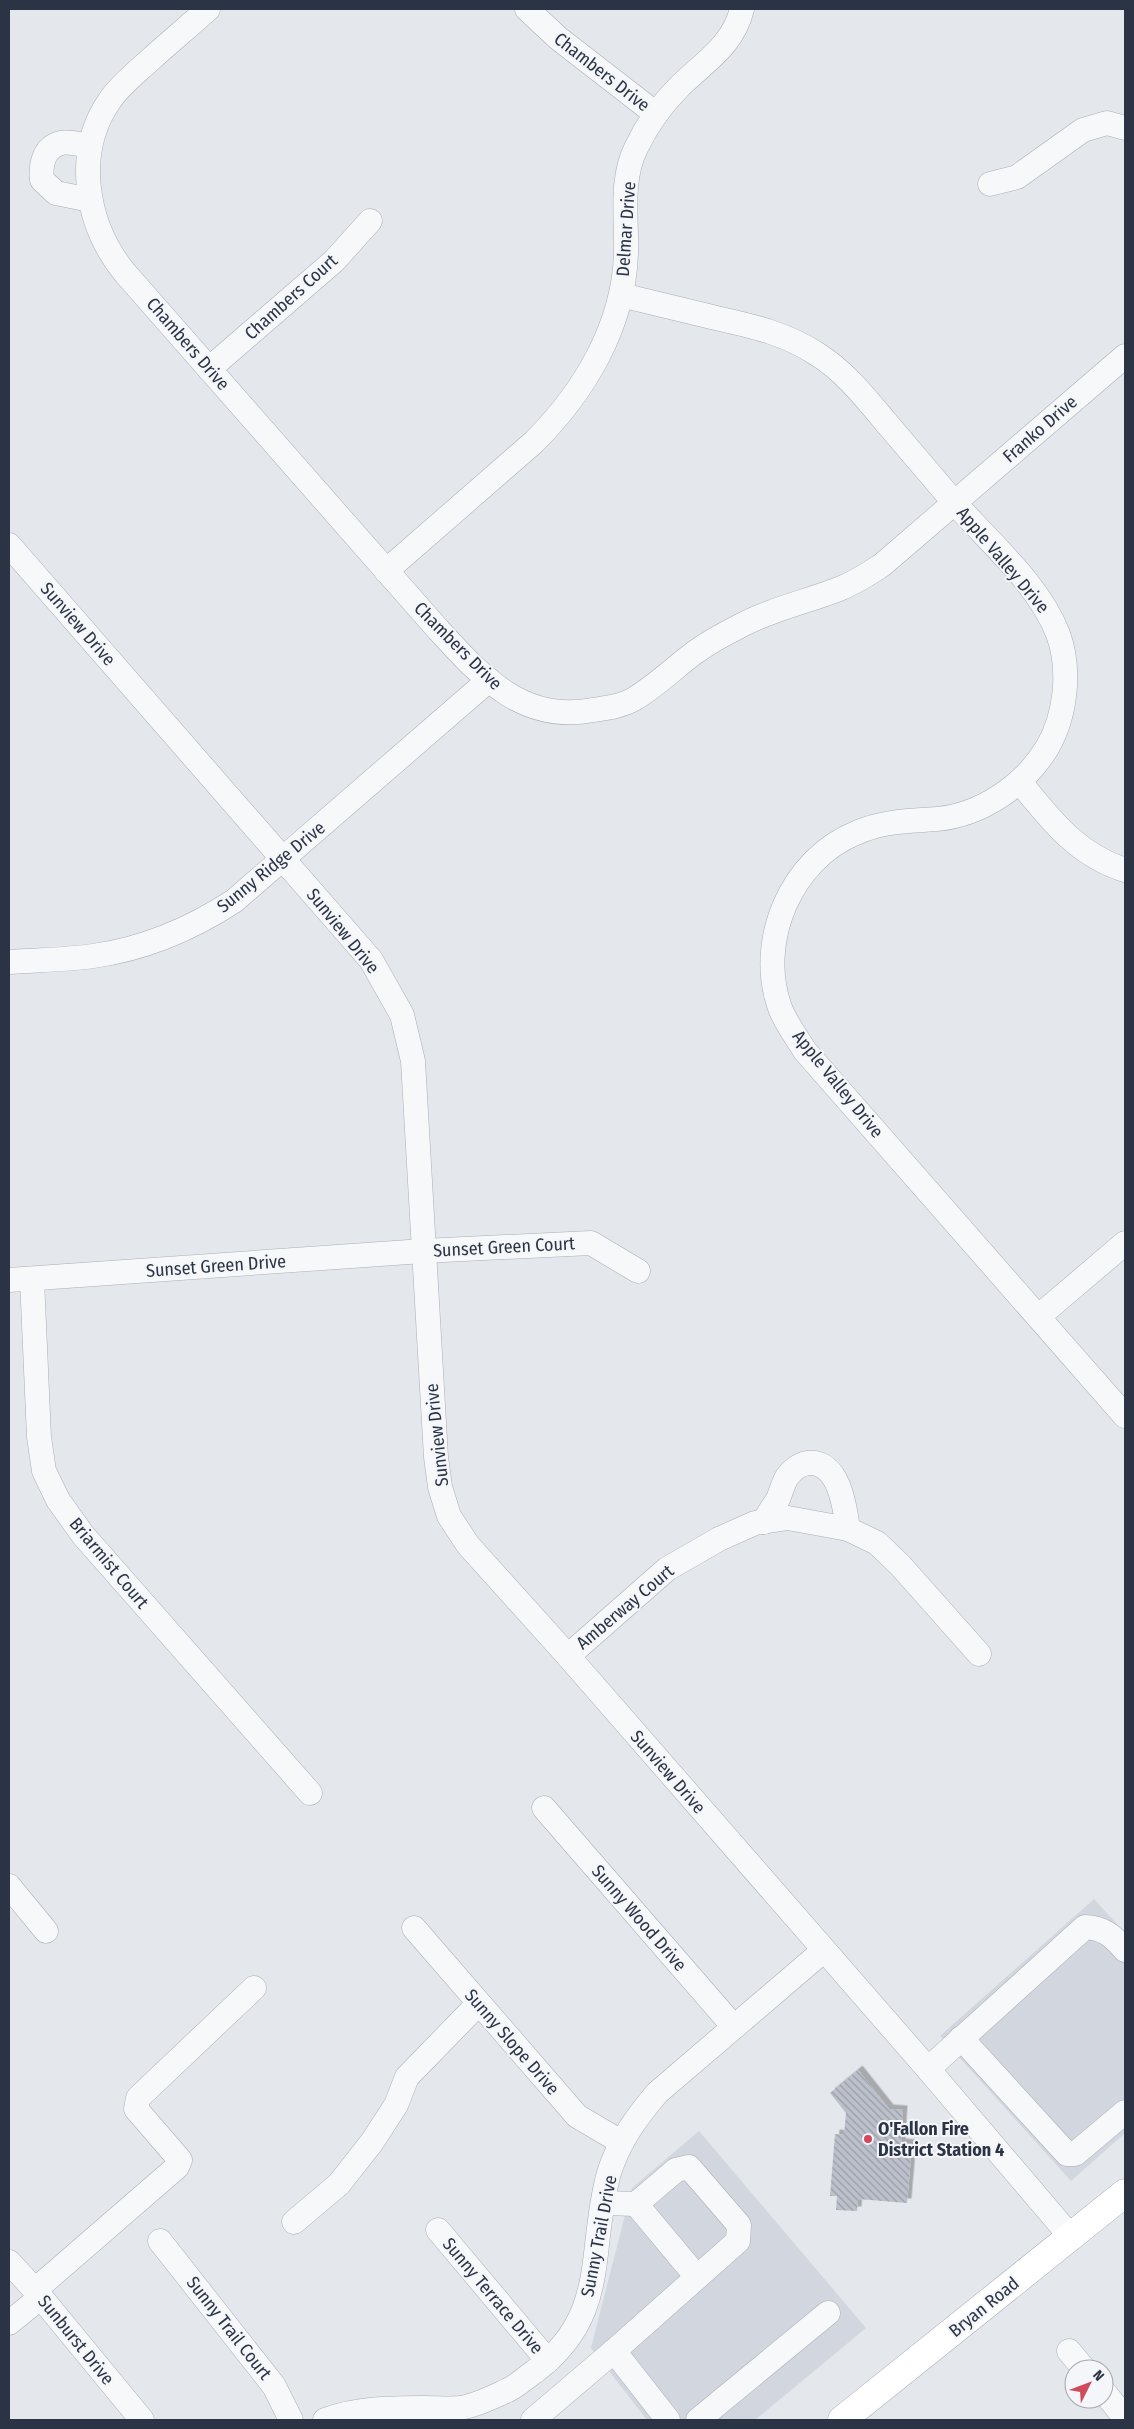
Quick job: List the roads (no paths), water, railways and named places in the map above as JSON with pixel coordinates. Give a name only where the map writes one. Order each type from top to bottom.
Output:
[{"type":"main road","name":"Bryan Road","points":[[842,2420],[1125,2193]]},
{"type":"street","name":"Chambers Drive","points":[[208,9],[124,83],[110,100],[97,126],[90,146],[90,200],[101,237],[111,256],[386,571],[460,654],[507,696],[532,707],[556,712],[585,712],[632,700],[654,686],[694,653],[752,619],[838,590],[861,579],[882,565],[955,503]]},
{"type":"street","name":"Chambers Drive","points":[[527,9],[558,38],[656,114]]},
{"type":"street","name":"Delmar Drive","points":[[386,571],[553,422],[581,386],[600,354],[621,295],[626,254],[625,192],[635,150],[656,114],[679,87],[716,55],[726,43],[746,10]]},
{"type":"street","points":[[990,184],[1017,178],[1083,130],[1107,123],[1125,128]]},
{"type":"street","points":[[90,146],[61,143],[50,150],[40,168],[42,180],[56,193],[90,200]]},
{"type":"street","name":"Chambers Court","points":[[209,369],[334,260],[370,221]]},
{"type":"street","name":"Apple Valley Drive","points":[[621,295],[775,332],[819,355],[855,386],[955,503],[1034,591],[1050,615],[1059,637],[1066,677],[1058,724],[1048,747],[1032,770],[1020,782],[978,808],[959,815],[879,824],[853,834],[816,858],[803,873],[787,898],[778,923],[773,947],[774,985],[779,1006],[805,1051],[1125,1416]]},
{"type":"street","name":"Franko Drive","points":[[955,503],[1125,356]]},
{"type":"street","name":"Sunview Drive","points":[[9,545],[371,960],[402,1015],[413,1061],[436,1457],[440,1487],[449,1516],[468,1545],[568,1656],[823,1951],[928,2069],[1071,2237]]},
{"type":"street","name":"Sunny Ridge Drive","points":[[9,962],[93,956],[142,946],[207,918],[234,901],[489,680]]},
{"type":"street","points":[[1020,782],[1060,831],[1082,850],[1109,865],[1125,870]]},
{"type":"street","name":"Sunset Green Court","points":[[423,1251],[591,1243],[638,1271]]},
{"type":"street","points":[[1038,1317],[1125,1243]]},
{"type":"street","name":"Sunset Green Drive","points":[[20,1280],[423,1251]]},
{"type":"street","name":"Briarmist Court","points":[[20,1280],[44,1471],[58,1500],[83,1535],[310,1793]]},
{"type":"street","points":[[764,1522],[778,1498],[787,1477],[800,1464],[816,1462],[824,1466],[836,1482],[844,1500],[848,1529]]},
{"type":"street","name":"Amberway Court","points":[[568,1656],[667,1569],[719,1539],[754,1523],[788,1518],[848,1529],[877,1543],[900,1565],[979,1654]]},
{"type":"street","name":"Sunny Wood Drive","points":[[544,1808],[734,2027]]},
{"type":"street","points":[[9,1886],[46,1931]]},
{"type":"street","points":[[928,2069],[1085,1927],[1099,1928],[1114,1937],[1125,1950]]},
{"type":"street","name":"Sunny Slope Drive","points":[[414,1928],[576,2116],[621,2142]]},
{"type":"street","name":"Sunny Trail Drive","points":[[340,2418],[386,2408],[460,2408],[469,2413],[508,2390],[548,2361],[568,2340],[585,2307],[596,2270],[609,2174],[621,2142],[635,2119],[657,2093],[823,1951]]},
{"type":"street","points":[[9,2323],[38,2294],[177,2167],[180,2160],[136,2109],[138,2098],[254,1988]]},
{"type":"street","points":[[294,2222],[339,2184],[372,2142],[396,2105],[407,2078],[478,2004]]},
{"type":"street","points":[[961,2038],[1067,2154],[1075,2154],[1125,2112]]},
{"type":"street","points":[[533,2420],[738,2241],[739,2226],[689,2167],[676,2170],[636,2204],[604,2203]]},
{"type":"street","points":[[636,2204],[697,2277]]},
{"type":"street","name":"Sunny Terrace Drive","points":[[438,2230],[548,2361]]},
{"type":"street","name":"Sunny Trail Court","points":[[160,2240],[274,2386],[291,2420]]},
{"type":"street","name":"Sunburst Drive","points":[[9,2262],[38,2294],[142,2420]]},
{"type":"street","points":[[698,2420],[828,2313]]},
{"type":"street","points":[[614,2351],[668,2420]]},
{"type":"street","points":[[1069,2351],[1076,2359]]},
{"type":"place","name":"O'Fallon Fire District Station 4","points":[[868,2139]]}]
